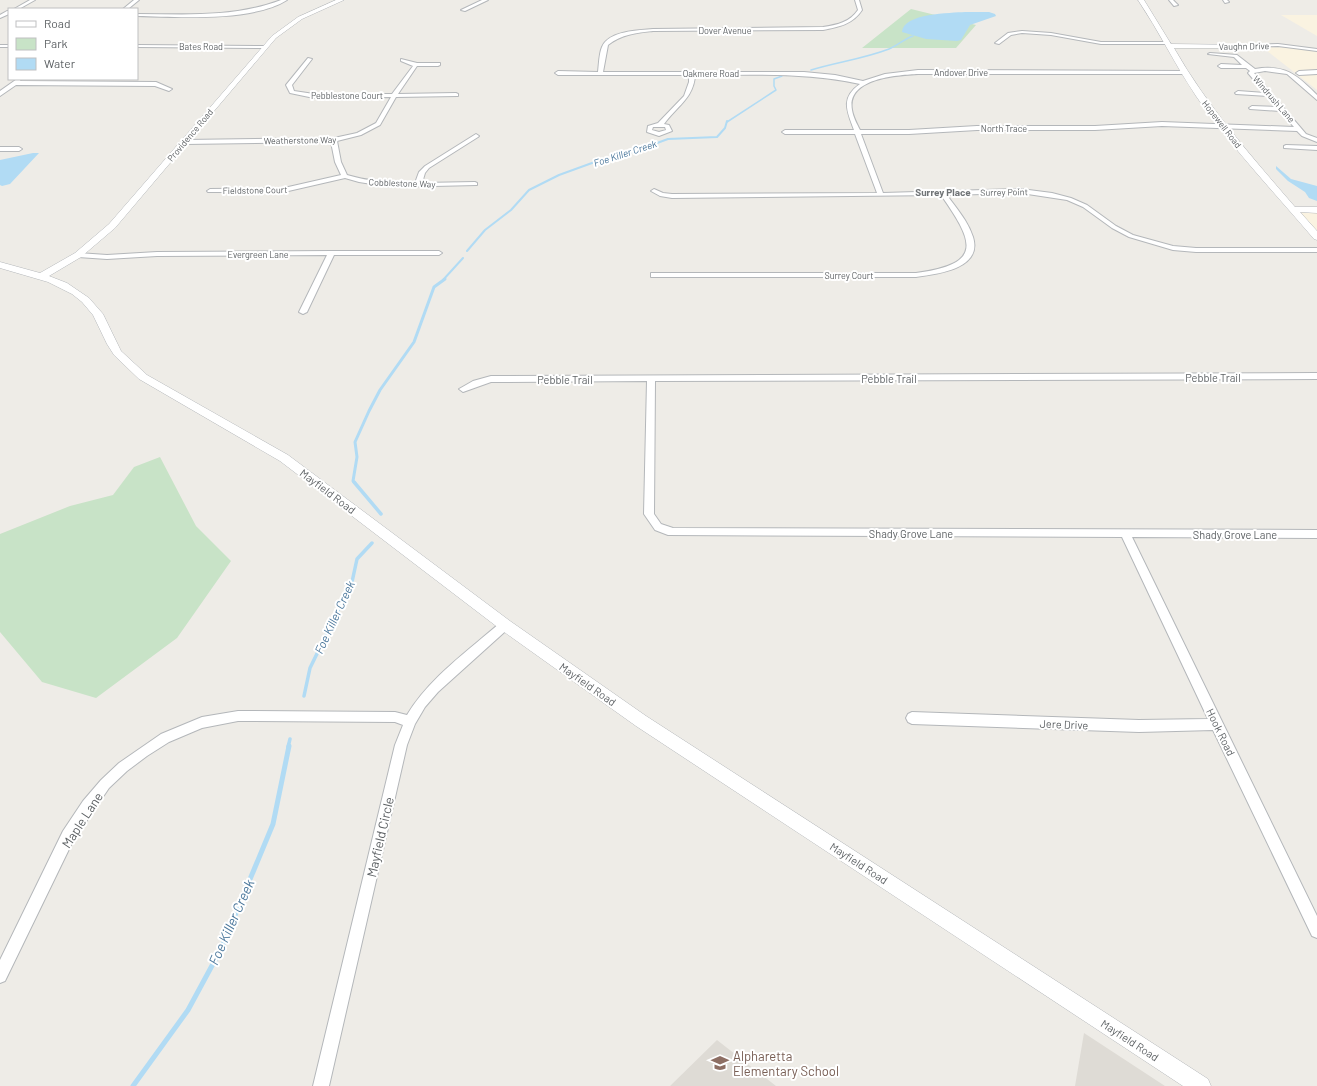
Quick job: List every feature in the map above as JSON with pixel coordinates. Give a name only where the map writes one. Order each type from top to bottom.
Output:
[{"type":"street","points":[[18,8],[34,0]]},
{"type":"street","points":[[126,8],[137,0]]},
{"type":"street","points":[[138,15],[226,15],[258,10],[285,0]]},
{"type":"street","name":"Providence Road","points":[[42,276],[78,255],[112,226],[185,142],[264,47],[286,27],[300,18],[341,0]]},
{"type":"street","points":[[463,10],[486,0]]},
{"type":"street","name":"Dover Avenue","points":[[600,73],[606,44],[615,37],[623,34],[653,30],[822,29],[843,24],[855,17],[860,10],[856,0]]},
{"type":"street","name":"Hopewell Road","points":[[1141,0],[1159,26],[1185,73],[1223,125],[1317,237]]},
{"type":"street","points":[[1170,0],[1176,5]]},
{"type":"street","points":[[998,43],[1010,34],[1022,32],[1051,34],[1101,43],[1169,45]]},
{"type":"street","name":"Vaughn Drive","points":[[1169,45],[1278,45],[1317,50]]},
{"type":"street","name":"Bates Road","points":[[138,46],[264,47]]},
{"type":"street","name":"Windrush Lane","points":[[1210,54],[1235,56],[1247,67],[1254,70],[1265,69],[1289,73],[1299,80],[1317,98]]},
{"type":"street","name":"Pebblestone Court","points":[[310,60],[291,82],[289,89],[292,92],[314,96],[395,95]]},
{"type":"street","points":[[403,60],[416,65],[438,64]]},
{"type":"street","name":"Weatherstone Way","points":[[185,142],[334,140],[367,130],[378,124],[395,95],[416,65]]},
{"type":"street","points":[[1220,66],[1247,67]]},
{"type":"street","name":"Windrush Lane","points":[[1254,70],[1251,73],[1304,135],[1317,140]]},
{"type":"street","name":"Andover Drive","points":[[881,196],[849,109],[848,101],[853,92],[864,83],[887,75],[918,72],[1185,73]]},
{"type":"street","points":[[1299,73],[1317,72]]},
{"type":"street","name":"Oakmere Road","points":[[558,73],[804,74],[835,77],[864,83]]},
{"type":"street","points":[[660,125],[687,96],[692,84],[692,73]]},
{"type":"street","points":[[0,94],[18,80]]},
{"type":"street","points":[[14,83],[156,84],[169,89]]},
{"type":"street","points":[[1238,93],[1270,95]]},
{"type":"street","points":[[395,95],[456,95]]},
{"type":"street","points":[[1252,108],[1282,109]]},
{"type":"street","name":"North Trace","points":[[785,132],[910,132],[977,128],[1095,128],[1162,124],[1223,125]]},
{"type":"street","name":"Windrush Lane","points":[[1223,125],[1299,129]]},
{"type":"street","points":[[418,184],[422,172],[427,167],[476,136]]},
{"type":"street","points":[[334,140],[338,162],[345,176]]},
{"type":"street","points":[[1286,147],[1317,148]]},
{"type":"street","points":[[0,148],[20,149]]},
{"type":"street","name":"Cobblestone Way","points":[[345,176],[361,182],[474,184]]},
{"type":"street","name":"Fieldstone Court","points":[[210,191],[284,190],[345,176]]},
{"type":"street","name":"Surrey Point","points":[[654,191],[672,196],[881,196],[1020,191],[1052,194],[1085,206],[1114,227],[1131,236],[1173,248],[1196,250],[1317,250]]},
{"type":"street","name":"Surrey Court","points":[[654,275],[916,275],[945,270],[957,265],[965,259],[970,251],[972,243],[968,233],[943,194]]},
{"type":"street","points":[[1293,209],[1317,210]]},
{"type":"street","points":[[303,312],[332,253]]},
{"type":"street","name":"Evergreen Lane","points":[[78,255],[107,257],[158,254],[439,253]]},
{"type":"street","name":"Mayfield Road","points":[[0,265],[42,276],[74,289],[95,310],[115,349],[129,365],[143,377],[284,458],[505,625],[641,721],[1201,1086]]},
{"type":"street","name":"Pebble Trail","points":[[463,389],[476,383],[491,379],[1317,376]]},
{"type":"street","name":"Shady Grove Lane","points":[[651,379],[649,514],[654,524],[662,530],[673,532],[1317,534]]},
{"type":"street","name":"Hook Road","points":[[1125,534],[1317,931]]},
{"type":"street","name":"Mayfield Circle","points":[[321,1086],[401,745],[410,720],[421,703],[434,688],[505,625]]},
{"type":"street","name":"Maple Lane","points":[[0,976],[68,836],[88,806],[105,784],[123,767],[165,738],[202,723],[238,716],[395,717],[410,720]]},
{"type":"street","name":"Jere Drive","points":[[912,718],[1139,726],[1217,724]]},
{"type":"shaded area","points":[[1281,15],[1317,15],[1317,36]]},
{"type":"shaded area","points":[[1262,47],[1317,48],[1317,90]]},
{"type":"shaded area","points":[[1295,210],[1317,211],[1317,238]]},
{"type":"shaded area","points":[[1084,1033],[1165,1086],[1075,1086]]},
{"type":"shaded area","name":"Alpharetta Elementary School","points":[[717,1040],[776,1086],[670,1086]]},
{"type":"green space","points":[[911,9],[976,25],[956,48],[862,48]]},
{"type":"green space","points":[[160,457],[196,526],[231,561],[177,638],[96,698],[42,682],[0,632],[0,534],[70,506],[113,495],[134,467]]},
{"type":"water","points":[[989,12],[995,14],[996,16],[970,25],[961,40],[957,41],[926,39],[902,32],[904,26],[910,21],[919,18],[929,15]]},
{"type":"water","points":[[39,153],[10,184],[0,185],[0,160]]},
{"type":"water","points":[[1276,166],[1291,179],[1317,186],[1317,201],[1309,198],[1305,192],[1288,181],[1276,169]]},
{"type":"waterway","name":"Foe Killer Creek","points":[[811,70],[860,58],[892,48],[913,36]]},
{"type":"waterway","name":"Foe Killer Creek","points":[[727,122],[776,90],[774,86],[774,79],[782,76]]},
{"type":"waterway","name":"Foe Killer Creek","points":[[467,251],[485,230],[511,210],[529,190],[559,175],[603,159],[616,158],[668,139],[717,137],[725,128],[727,121]]},
{"type":"waterway","name":"Foe Killer Creek","points":[[443,280],[463,258]]},
{"type":"waterway","name":"Foe Killer Creek","points":[[354,482],[357,457],[355,442],[380,390],[414,342],[434,287],[445,279]]},
{"type":"waterway","name":"Foe Killer Creek","points":[[354,482],[381,514]]},
{"type":"waterway","name":"Foe Killer Creek","points":[[304,696],[310,668],[352,582],[357,559],[372,543]]},
{"type":"waterway","name":"Foe Killer Creek","points":[[288,747],[290,739]]},
{"type":"waterway","name":"Foe Killer Creek","points":[[133,1086],[188,1010],[221,949],[273,824],[289,746]]},
{"type":"place","name":"Alpharetta Elementary School","points":[[720,1063]]},
{"type":"district","name":"Surrey Place","points":[[943,192]]}]
